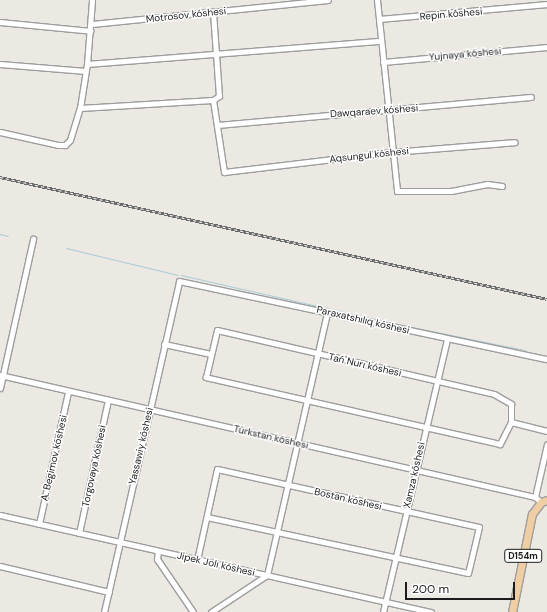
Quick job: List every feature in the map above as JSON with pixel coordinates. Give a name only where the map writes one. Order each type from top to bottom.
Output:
[{"type":"main road","name":"D154m","points":[[512,612],[532,514],[541,500]]},
{"type":"street","points":[[0,132],[65,145],[70,140],[80,108],[86,71],[92,24],[92,0]]},
{"type":"street","name":"Motrosov kóshesi","points":[[92,24],[328,0]]},
{"type":"street","points":[[377,0],[397,191],[451,191],[487,184],[502,186]]},
{"type":"street","name":"Repin kóshesi","points":[[379,19],[547,4]]},
{"type":"street","points":[[80,108],[212,100],[218,96],[217,55],[213,12]]},
{"type":"street","points":[[0,22],[91,30]]},
{"type":"street","points":[[87,64],[381,41]]},
{"type":"street","name":"Yujnaya kóshesi","points":[[383,62],[547,47]]},
{"type":"street","points":[[0,64],[86,71]]},
{"type":"street","name":"Dawqaraev kóshesi","points":[[217,125],[388,108],[531,97]]},
{"type":"street","points":[[212,100],[217,125]]},
{"type":"street","name":"Aqsungul kóshesi","points":[[217,125],[224,172],[392,152],[515,142]]},
{"type":"street","points":[[0,388],[1,376],[33,239]]},
{"type":"street","name":"Paraxatshılıq kóshesi","points":[[179,281],[547,359]]},
{"type":"street","name":"Yassawiy kóshesi","points":[[104,612],[179,281]]},
{"type":"street","points":[[210,612],[267,575],[275,532],[327,312]]},
{"type":"street","name":"Tań Nurı kóshesi","points":[[211,354],[217,330],[494,394],[511,404],[511,422]]},
{"type":"street","name":"Xamza kóshesi","points":[[383,612],[415,470],[447,339]]},
{"type":"street","points":[[164,344],[211,354],[206,377],[306,401],[500,444],[511,422],[547,431]]},
{"type":"street","name":"Túrkstan kóshesi","points":[[1,376],[68,392],[150,408],[541,500]]},
{"type":"street","name":"A. Begimov kóshesi","points":[[39,524],[68,392]]},
{"type":"street","name":"Torgovaya kóshesi","points":[[79,533],[108,400]]},
{"type":"street","points":[[541,500],[547,444]]},
{"type":"street","name":"Bostan kóshesi","points":[[207,517],[217,469],[479,527],[468,573],[395,558]]},
{"type":"street","name":"Jipek Jolı kóshesi","points":[[0,515],[431,612]]},
{"type":"street","points":[[197,560],[207,517],[395,558]]},
{"type":"street","points":[[158,551],[157,559],[193,612]]},
{"type":"street","points":[[0,566],[108,592]]},
{"type":"waterway","points":[[0,234],[8,236]]},
{"type":"waterway","points":[[66,248],[178,275]]},
{"type":"waterway","points":[[181,275],[397,324],[525,350]]},
{"type":"railway","points":[[0,177],[547,299]]}]
